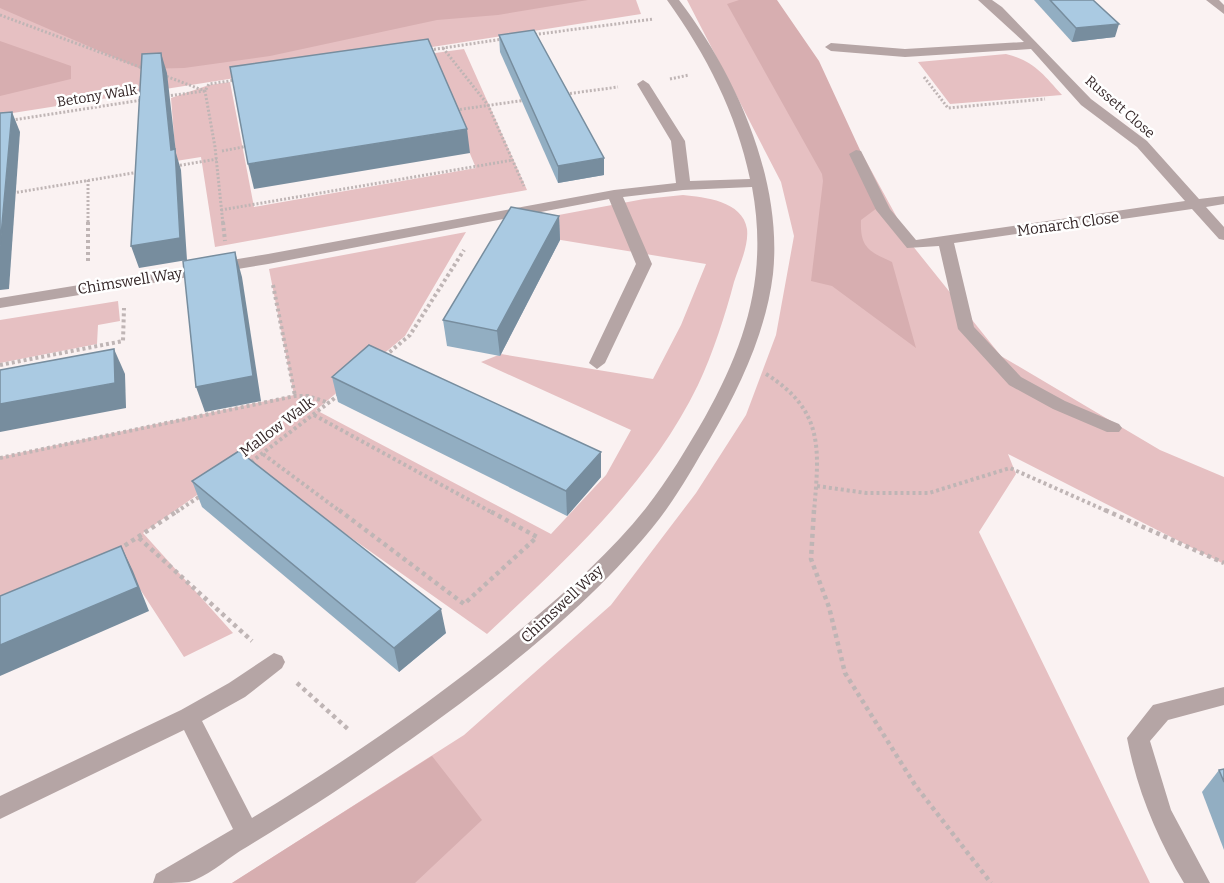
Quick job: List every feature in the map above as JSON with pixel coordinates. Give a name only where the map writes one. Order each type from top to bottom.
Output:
[{"type":"street","name":"Chimswell Way","points":[[165,883],[248,834],[374,753],[500,662],[589,582],[653,512],[701,439],[735,379],[756,321],[765,273],[766,227],[749,142],[733,102],[715,63],[673,0]]},
{"type":"street","name":"Russett Close","points":[[984,0],[998,9],[1081,96],[1142,144],[1224,236]]},
{"type":"street","points":[[1212,0],[1224,11]]},
{"type":"street","points":[[831,47],[905,53],[1034,45]]},
{"type":"street","points":[[643,84],[678,141],[683,186]]},
{"type":"street","name":"Monarch Close","points":[[856,154],[884,210],[912,245],[1224,200]]},
{"type":"street","name":"Chimswell Way","points":[[0,303],[268,259],[614,194],[683,186],[758,183]]},
{"type":"street","points":[[597,363],[644,264],[614,194]]},
{"type":"street","points":[[946,241],[966,329],[1015,381],[1059,405],[1113,428]]},
{"type":"street","points":[[0,808],[189,717],[237,690],[274,662]]},
{"type":"street","points":[[1198,883],[1158,807],[1143,770],[1137,738],[1161,712],[1224,696]]},
{"type":"street","points":[[189,717],[248,834]]},
{"type":"path","points":[[0,15],[151,71]]},
{"type":"path","points":[[525,36],[637,20],[685,17]]},
{"type":"path","points":[[420,51],[514,38]]},
{"type":"path","points":[[443,48],[488,105],[534,209]]},
{"type":"path","points":[[905,53],[948,108],[1081,96]]},
{"type":"path","points":[[559,95],[643,84],[692,74]]},
{"type":"path","points":[[162,75],[205,91],[216,159],[228,266]]},
{"type":"path","name":"Betony Walk","points":[[160,98],[205,91],[209,84],[244,79]]},
{"type":"path","points":[[453,111],[536,98]]},
{"type":"path","name":"Betony Walk","points":[[0,122],[148,99]]},
{"type":"path","points":[[222,151],[256,145]]},
{"type":"path","points":[[170,167],[216,159]]},
{"type":"path","points":[[221,210],[513,160]]},
{"type":"path","points":[[11,193],[147,171]]},
{"type":"path","points":[[88,180],[88,288]]},
{"type":"path","points":[[383,358],[410,335],[470,240],[471,221]]},
{"type":"path","points":[[268,259],[295,396]]},
{"type":"path","points":[[0,365],[123,341],[124,282]]},
{"type":"path","points":[[742,360],[782,384],[809,413],[818,461],[811,559],[829,608],[845,673],[915,785],[991,883]]},
{"type":"path","name":"Mallow Walk","points":[[244,467],[347,388]]},
{"type":"path","points":[[0,458],[295,396],[308,396],[329,403]]},
{"type":"path","points":[[263,454],[464,604],[537,537],[314,415]]},
{"type":"path","points":[[817,486],[866,493],[929,493],[1010,468],[1224,563]]},
{"type":"path","points":[[115,551],[206,493]]},
{"type":"shaded area","points":[[0,0],[636,0],[641,14],[0,115]]},
{"type":"shaded area","points":[[0,0],[588,0],[498,15],[437,20],[270,56],[184,68],[141,69],[0,8]]},
{"type":"shaded area","points":[[687,0],[760,0],[865,170],[860,150],[912,245],[1001,356],[1160,450],[1224,477],[1224,564],[1008,454],[1016,474],[979,532],[1150,883],[232,883],[464,735],[611,605],[696,493],[746,415],[776,335],[794,236],[781,182]]},
{"type":"shaded area","points":[[739,0],[777,0],[819,61],[860,150],[877,208],[861,220],[864,242],[871,251],[892,262],[916,348],[832,286],[811,281],[822,174],[727,4]]},
{"type":"shaded area","points":[[0,41],[71,66],[71,79],[0,96]]},
{"type":"shaded area","points":[[464,49],[527,190],[215,247],[201,157],[176,161],[171,98],[209,85],[230,82],[254,207],[476,168],[428,54]]},
{"type":"shaded area","points":[[1006,54],[1031,65],[1062,95],[950,104],[918,62]]},
{"type":"shaded area","points":[[683,195],[711,199],[731,206],[744,220],[747,229],[747,242],[727,308],[698,385],[656,455],[631,488],[576,549],[487,634],[244,462],[143,533],[233,633],[184,657],[114,549],[0,599],[0,457],[294,395],[269,269],[466,232],[405,336],[316,410],[551,534],[606,475],[631,430],[481,362],[501,354],[653,379],[681,325],[706,264],[501,230],[500,226],[644,199]]},
{"type":"shaded area","points":[[118,301],[120,321],[98,325],[97,344],[0,363],[0,320]]},
{"type":"shaded area","points":[[432,756],[482,820],[415,883],[232,883]]},
{"type":"building","points":[[1050,0],[1093,0],[1119,24],[1076,28]]},
{"type":"building","points":[[534,30],[604,158],[558,166],[499,35]]},
{"type":"building","points":[[428,39],[467,129],[248,164],[230,67]]},
{"type":"building","points":[[161,53],[171,150],[175,149],[180,238],[131,246],[142,54]]},
{"type":"building","points":[[12,112],[0,247],[0,113]]},
{"type":"building","points":[[511,207],[559,216],[497,331],[443,320]]},
{"type":"building","points":[[235,252],[253,376],[196,387],[183,261]]},
{"type":"building","points":[[369,345],[601,452],[566,491],[332,377]]},
{"type":"building","points":[[114,349],[115,383],[0,404],[0,370]]},
{"type":"building","points":[[239,451],[441,609],[394,648],[192,481]]},
{"type":"building","points":[[121,546],[138,587],[0,645],[0,596]]},
{"type":"building","points":[[1224,769],[1224,782],[1219,770]]}]
